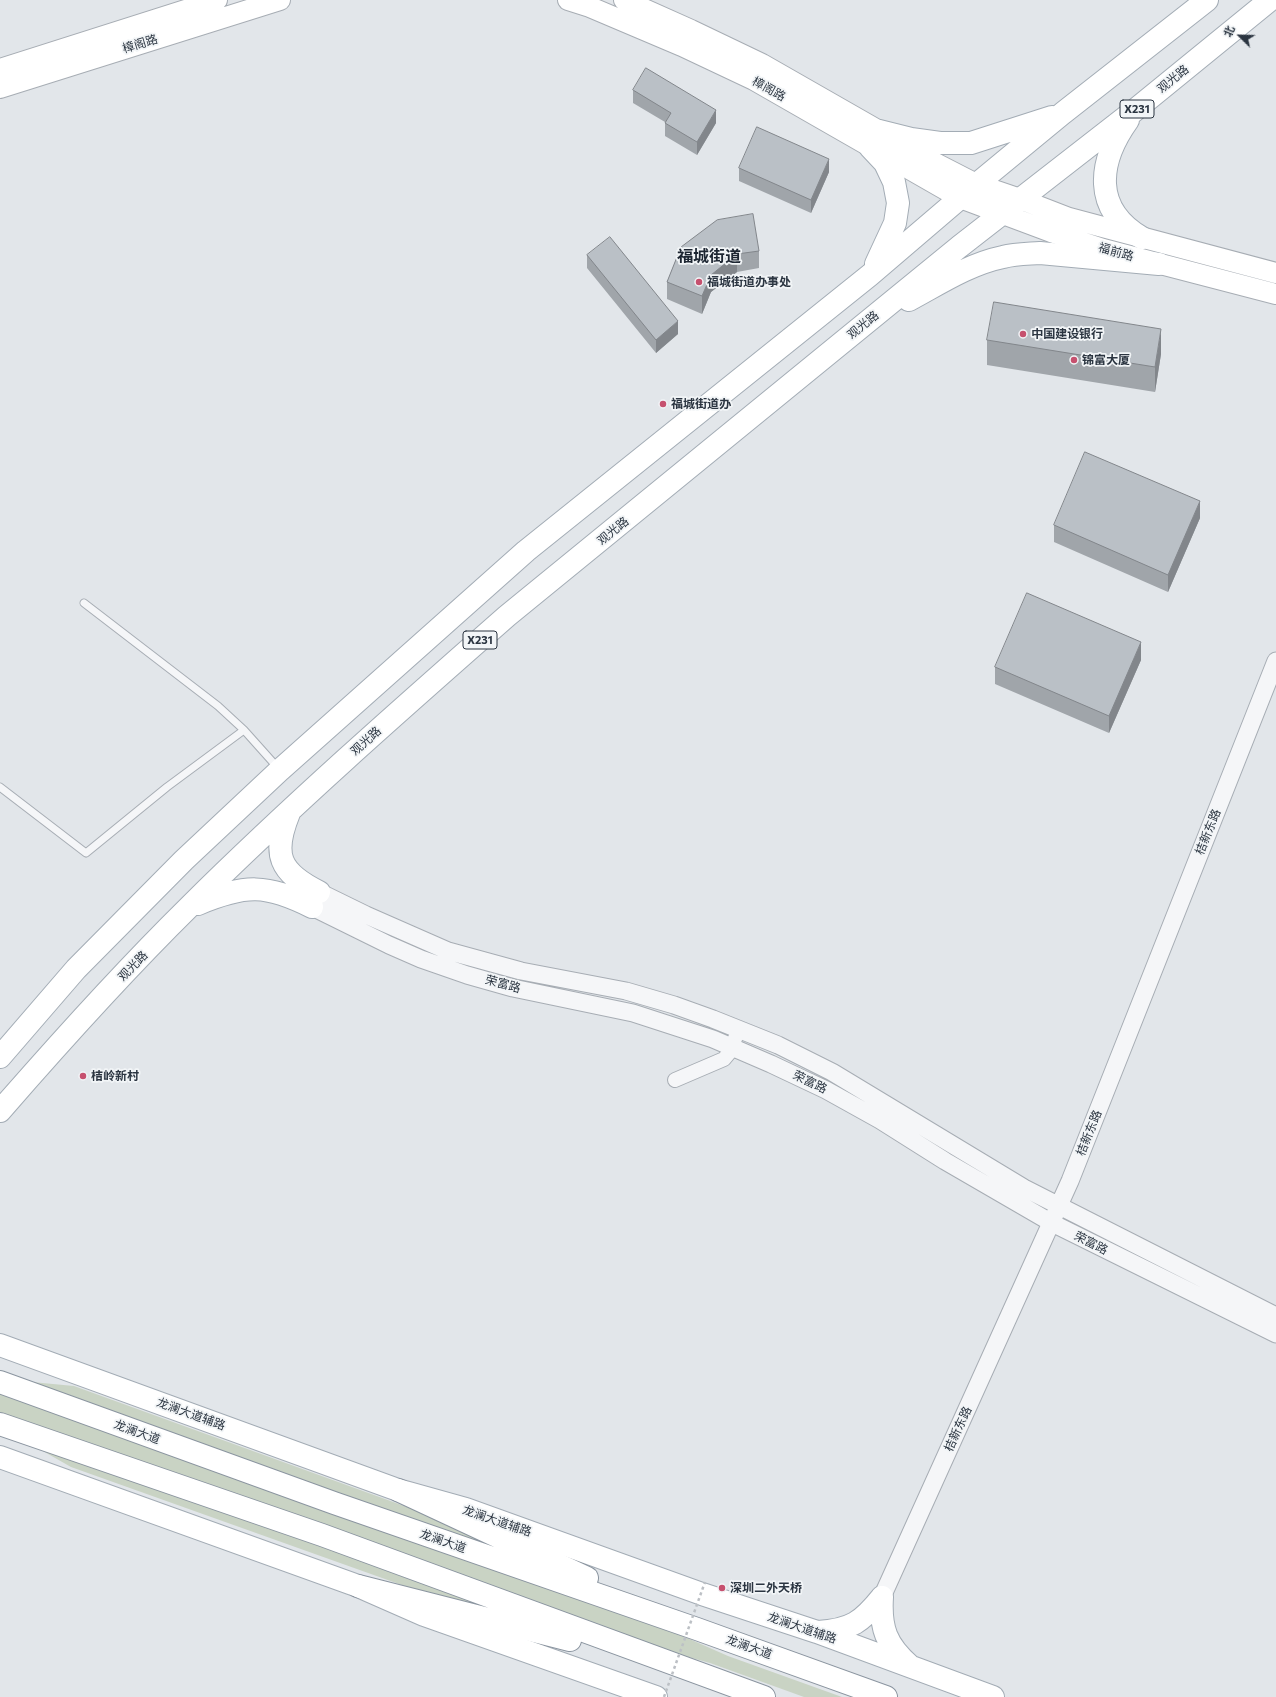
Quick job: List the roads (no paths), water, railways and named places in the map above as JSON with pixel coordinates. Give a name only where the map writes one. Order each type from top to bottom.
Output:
[{"type":"main road","name":"樟阁路","points":[[0,69],[217,0]]},
{"type":"main road","name":"樟阁路","points":[[0,88],[249,3],[280,0]]},
{"type":"main road","name":"樟阁路","points":[[568,0],[590,7],[682,46],[754,80],[874,139],[968,191]]},
{"type":"main road","name":"樟阁路","points":[[624,0],[762,64],[874,139]]},
{"type":"main road","points":[[0,1057],[76,969],[184,860],[280,770],[526,551],[870,275],[968,191],[1063,113],[1207,0]]},
{"type":"main road","name":"观光路","points":[[0,1111],[105,995],[188,908],[290,810],[507,616],[1001,214],[1135,110],[1270,0]]},
{"type":"main road","points":[[1135,110],[1123,127],[1108,160],[1105,193],[1117,218],[1128,230],[1142,238]]},
{"type":"main road","points":[[870,275],[887,244],[895,223],[898,203],[894,182],[874,139],[911,139],[940,143],[971,143],[1063,113]]},
{"type":"main road","name":"福前路","points":[[968,191],[1020,199],[1069,218],[1142,238],[1191,249],[1276,273]]},
{"type":"main road","name":"福前路","points":[[968,191],[1001,214],[1051,232],[1159,264],[1276,294]]},
{"type":"main road","points":[[866,323],[967,269],[1002,257],[1040,253],[1159,264]]},
{"type":"main road","points":[[290,810],[282,831],[279,845],[281,855],[285,865],[316,900]]},
{"type":"main road","points":[[188,908],[224,893],[239,890],[256,889],[275,892],[295,898],[316,900]]},
{"type":"main road","name":"龙澜大道辅路","points":[[0,1345],[398,1490],[466,1509],[702,1594],[817,1632],[993,1697]]},
{"type":"main road","name":"龙澜大道","points":[[0,1382],[334,1503],[697,1629],[886,1697]]},
{"type":"main road","points":[[0,1424],[322,1536],[764,1697]]},
{"type":"main road","points":[[0,1458],[358,1586],[424,1615],[656,1697]]},
{"type":"main road","points":[[398,1490],[697,1629]]},
{"type":"main road","points":[[358,1586],[684,1668]]},
{"type":"main road","points":[[817,1632],[844,1629],[857,1622],[870,1612],[882,1597]]},
{"type":"main road","points":[[882,1597],[882,1621],[888,1641],[896,1652],[912,1668]]},
{"type":"street","name":"桔新东路","points":[[882,1597],[1059,1207],[1276,661]]},
{"type":"street","name":"荣富路","points":[[316,900],[366,915],[448,951],[521,971],[626,991],[674,1005],[778,1045],[832,1072],[1024,1188],[1276,1316]]},
{"type":"street","name":"荣富路","points":[[316,900],[389,945],[421,959],[513,988],[634,1013],[731,1047],[826,1090],[1052,1223],[1275,1332]]},
{"type":"street","points":[[675,1080],[720,1062],[727,1056],[739,1029]]},
{"type":"lane","points":[[84,603],[218,706],[244,730],[280,770]]},
{"type":"lane","points":[[0,787],[86,853],[166,787],[244,730]]},
{"type":"place","name":"福城街道办事处","points":[[699,282]]},
{"type":"place","name":"中国建设银行","points":[[1023,334]]},
{"type":"place","name":"锦富大厦","points":[[1074,360]]},
{"type":"place","name":"福城街道办","points":[[663,404]]},
{"type":"place","name":"桔岭新村","points":[[83,1076]]},
{"type":"place","name":"深圳二外天桥","points":[[722,1588]]},
{"type":"district","name":"福城街道","points":[[709,257]]}]
